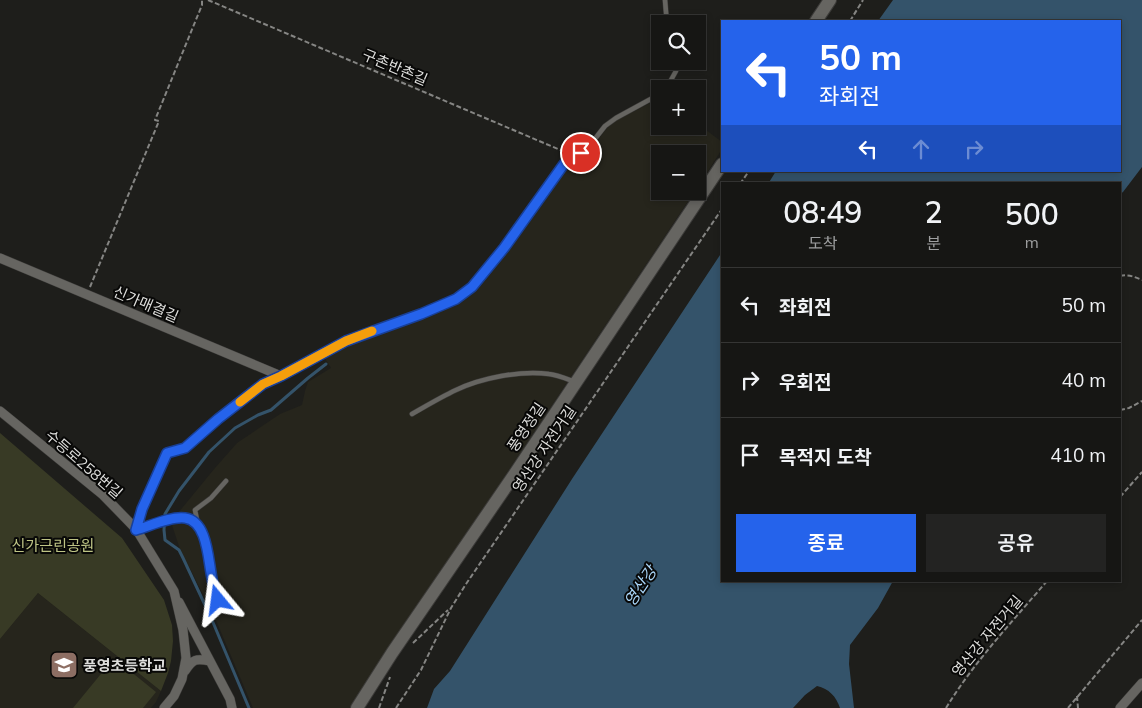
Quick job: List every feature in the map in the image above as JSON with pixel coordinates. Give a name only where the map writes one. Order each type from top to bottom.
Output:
[{"type":"street","points":[[817,20],[830,0]]},
{"type":"street","name":"풍영정길","points":[[357,708],[392,653],[721,165]]},
{"type":"street","name":"신가매결길","points":[[0,258],[281,376]]},
{"type":"street","name":"수등로258번길","points":[[0,411],[102,495],[136,530],[174,591],[186,658],[182,679],[174,696],[164,708]]},
{"type":"street","points":[[174,591],[230,699],[232,708]]},
{"type":"street","points":[[183,673],[191,662],[199,659],[210,661]]},
{"type":"street","points":[[1120,708],[1142,683]]},
{"type":"lane","points":[[665,0],[666,15]]},
{"type":"lane","points":[[136,530],[142,509],[167,453],[185,448],[263,384],[346,341],[430,310],[456,299],[467,291],[504,248],[564,164],[573,155],[587,149],[605,126],[651,99]]},
{"type":"lane","points":[[412,414],[456,390],[497,377],[551,374],[576,382]]},
{"type":"lane","points":[[218,600],[212,578],[209,552],[198,525],[195,510],[211,498],[226,481]]},
{"type":"lane","points":[[136,530],[171,520],[186,518],[198,525]]},
{"type":"path","points":[[87,294],[159,121],[156,120],[202,5],[202,0]]},
{"type":"path","name":"구촌반촌길","points":[[208,0],[216,1],[573,155]]},
{"type":"path","points":[[851,20],[863,0]]},
{"type":"path","name":"영산강 자전거길","points":[[396,708],[421,670],[450,608],[721,210]]},
{"type":"path","points":[[1121,276],[1142,280]]},
{"type":"path","points":[[1121,410],[1142,401]]},
{"type":"path","points":[[1121,496],[1142,472]]},
{"type":"path","name":"영산강 자전거길","points":[[946,708],[959,687],[988,649],[1046,582]]},
{"type":"path","points":[[412,644],[450,608]]},
{"type":"path","points":[[1068,708],[1142,620]]},
{"type":"path","points":[[379,708],[391,675]]},
{"type":"path","points":[[1077,696],[1078,708]]},
{"type":"shaded area","points":[[651,103],[651,135],[706,135],[706,130],[721,141],[721,151],[706,174],[706,145],[651,145],[651,200],[689,200],[350,708],[253,708],[215,618],[180,549],[172,525],[178,513],[237,443],[280,414],[302,405],[308,382],[331,368],[324,357],[347,344],[457,302],[474,289],[506,250],[567,166],[574,158],[589,152],[607,128],[617,120]]},
{"type":"shaded area","name":"풍영초등학교","points":[[38,593],[161,691],[151,708],[0,708],[0,639]]},
{"type":"green space","name":"신가근린공원","points":[[0,433],[122,538],[164,600],[172,625],[173,641],[171,661],[161,691],[38,593],[0,639]]},
{"type":"green space","points":[[114,658],[156,692],[143,708],[73,708]]},
{"type":"water","points":[[893,0],[1142,0],[1142,167],[1121,193],[1121,182],[769,182],[775,172],[1121,172],[1121,20],[879,20]]},
{"type":"water","name":"영산강","points":[[721,254],[721,582],[892,582],[878,608],[850,645],[849,664],[854,708],[840,708],[832,694],[817,686],[793,708],[427,708],[434,689],[450,671],[572,479]]},
{"type":"waterway","points":[[249,708],[212,620],[183,558],[179,550],[165,540],[165,514],[179,491],[209,452],[235,428],[271,410],[326,364]]},
{"type":"slow traffic","points":[[240,402],[263,384],[346,341],[372,331]]},
{"type":"place","name":"풍영초등학교","points":[[64,665]]},
{"type":"route","points":[[218,600],[212,578],[209,552],[198,525],[186,518],[171,520],[136,530],[142,509],[167,453],[185,448],[263,384],[346,341],[421,314],[456,299],[472,287],[504,248],[564,164],[573,155],[581,153]]}]
